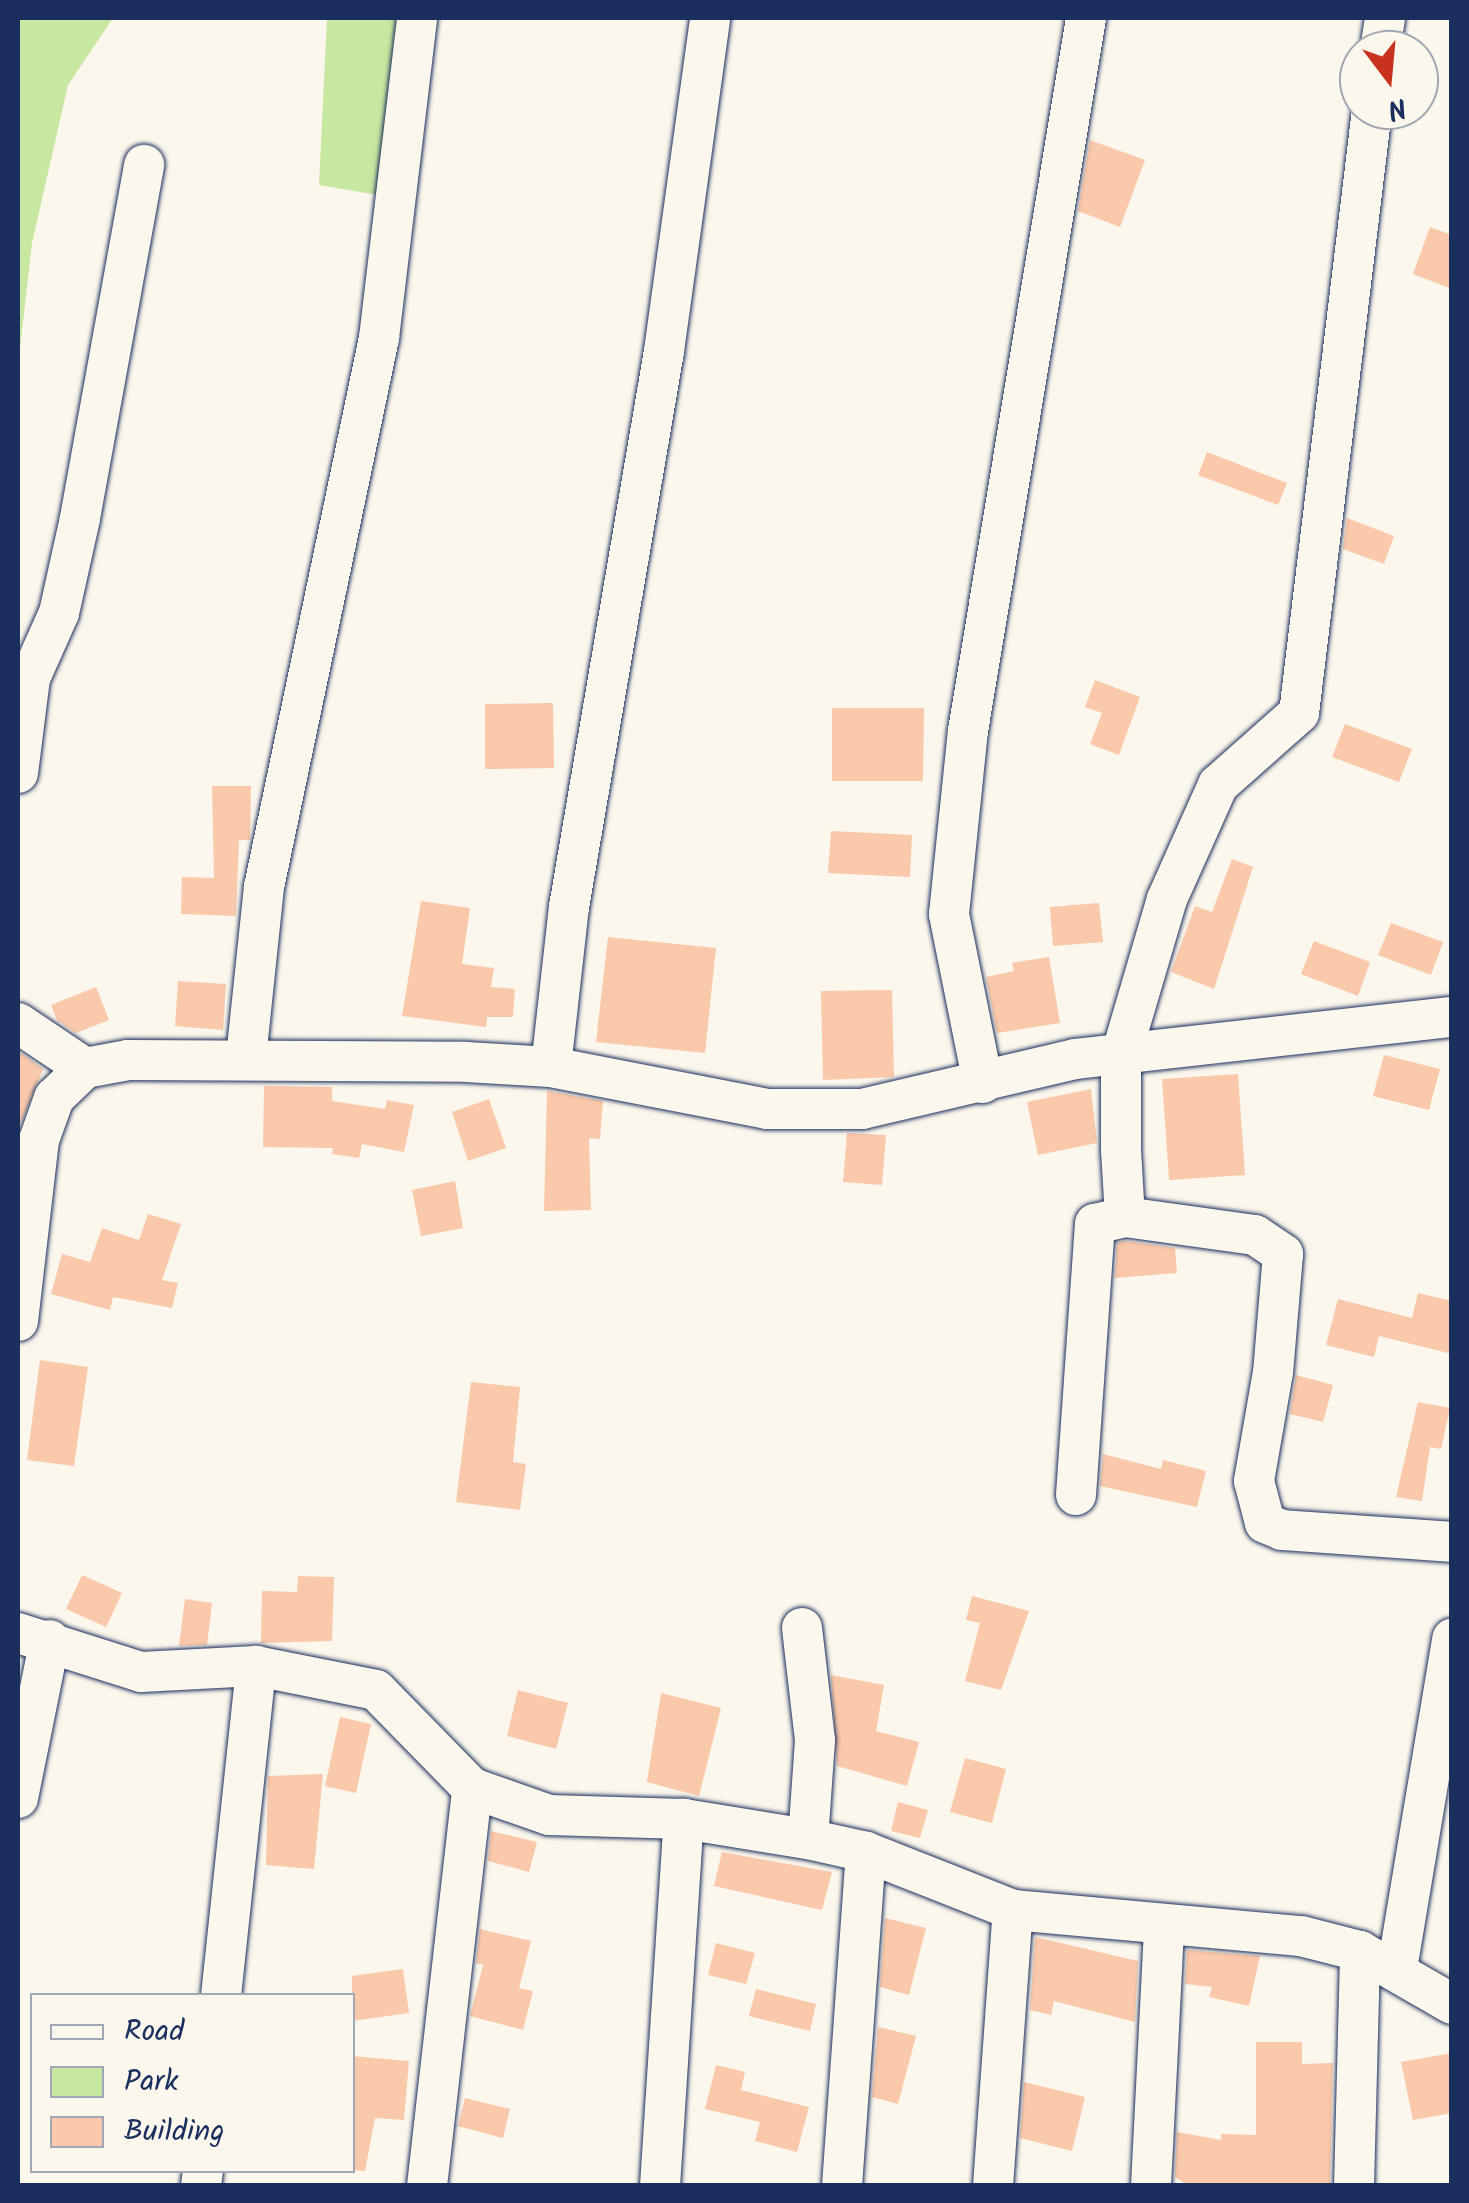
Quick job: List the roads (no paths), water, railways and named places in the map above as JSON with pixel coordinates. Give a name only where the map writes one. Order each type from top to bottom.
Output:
[{"type":"street","points":[[246,1058],[264,887],[379,338],[418,18]]},
{"type":"street","points":[[551,1067],[570,906],[664,351],[710,18]]},
{"type":"street","points":[[983,1083],[949,914],[968,731],[1086,18]]},
{"type":"street","points":[[1125,1217],[1121,1055],[1167,899],[1218,784],[1298,713],[1370,130]]},
{"type":"street","points":[[18,774],[30,678],[59,612],[80,518],[144,165]]},
{"type":"street","points":[[18,1321],[39,1140],[54,1098],[85,1068],[128,1060],[246,1058],[551,1067],[768,1109],[862,1109],[983,1083],[1032,1067],[1452,1017]]},
{"type":"street","points":[[18,1023],[85,1068]]},
{"type":"street","points":[[1076,1496],[1095,1224],[1125,1217],[1255,1235],[1283,1254],[1254,1481],[1265,1523],[1282,1530],[1452,1542]]},
{"type":"street","points":[[802,1628],[816,1740],[808,1839]]},
{"type":"street","points":[[18,1798],[34,1637],[140,1672],[256,1666],[376,1690],[472,1788],[550,1815],[684,1819],[808,1839],[866,1852],[1013,1910],[1301,1936],[1360,1951],[1452,2004]]},
{"type":"street","points":[[1397,1969],[1452,1639]]},
{"type":"street","points":[[221,1993],[256,1666]]},
{"type":"street","points":[[427,2186],[472,1788]]},
{"type":"street","points":[[660,2186],[684,1819]]},
{"type":"street","points":[[842,2186],[866,1852]]},
{"type":"street","points":[[993,2186],[1013,1910]]},
{"type":"street","points":[[1151,2186],[1164,1926]]},
{"type":"street","points":[[1354,2186],[1360,1951]]}]
